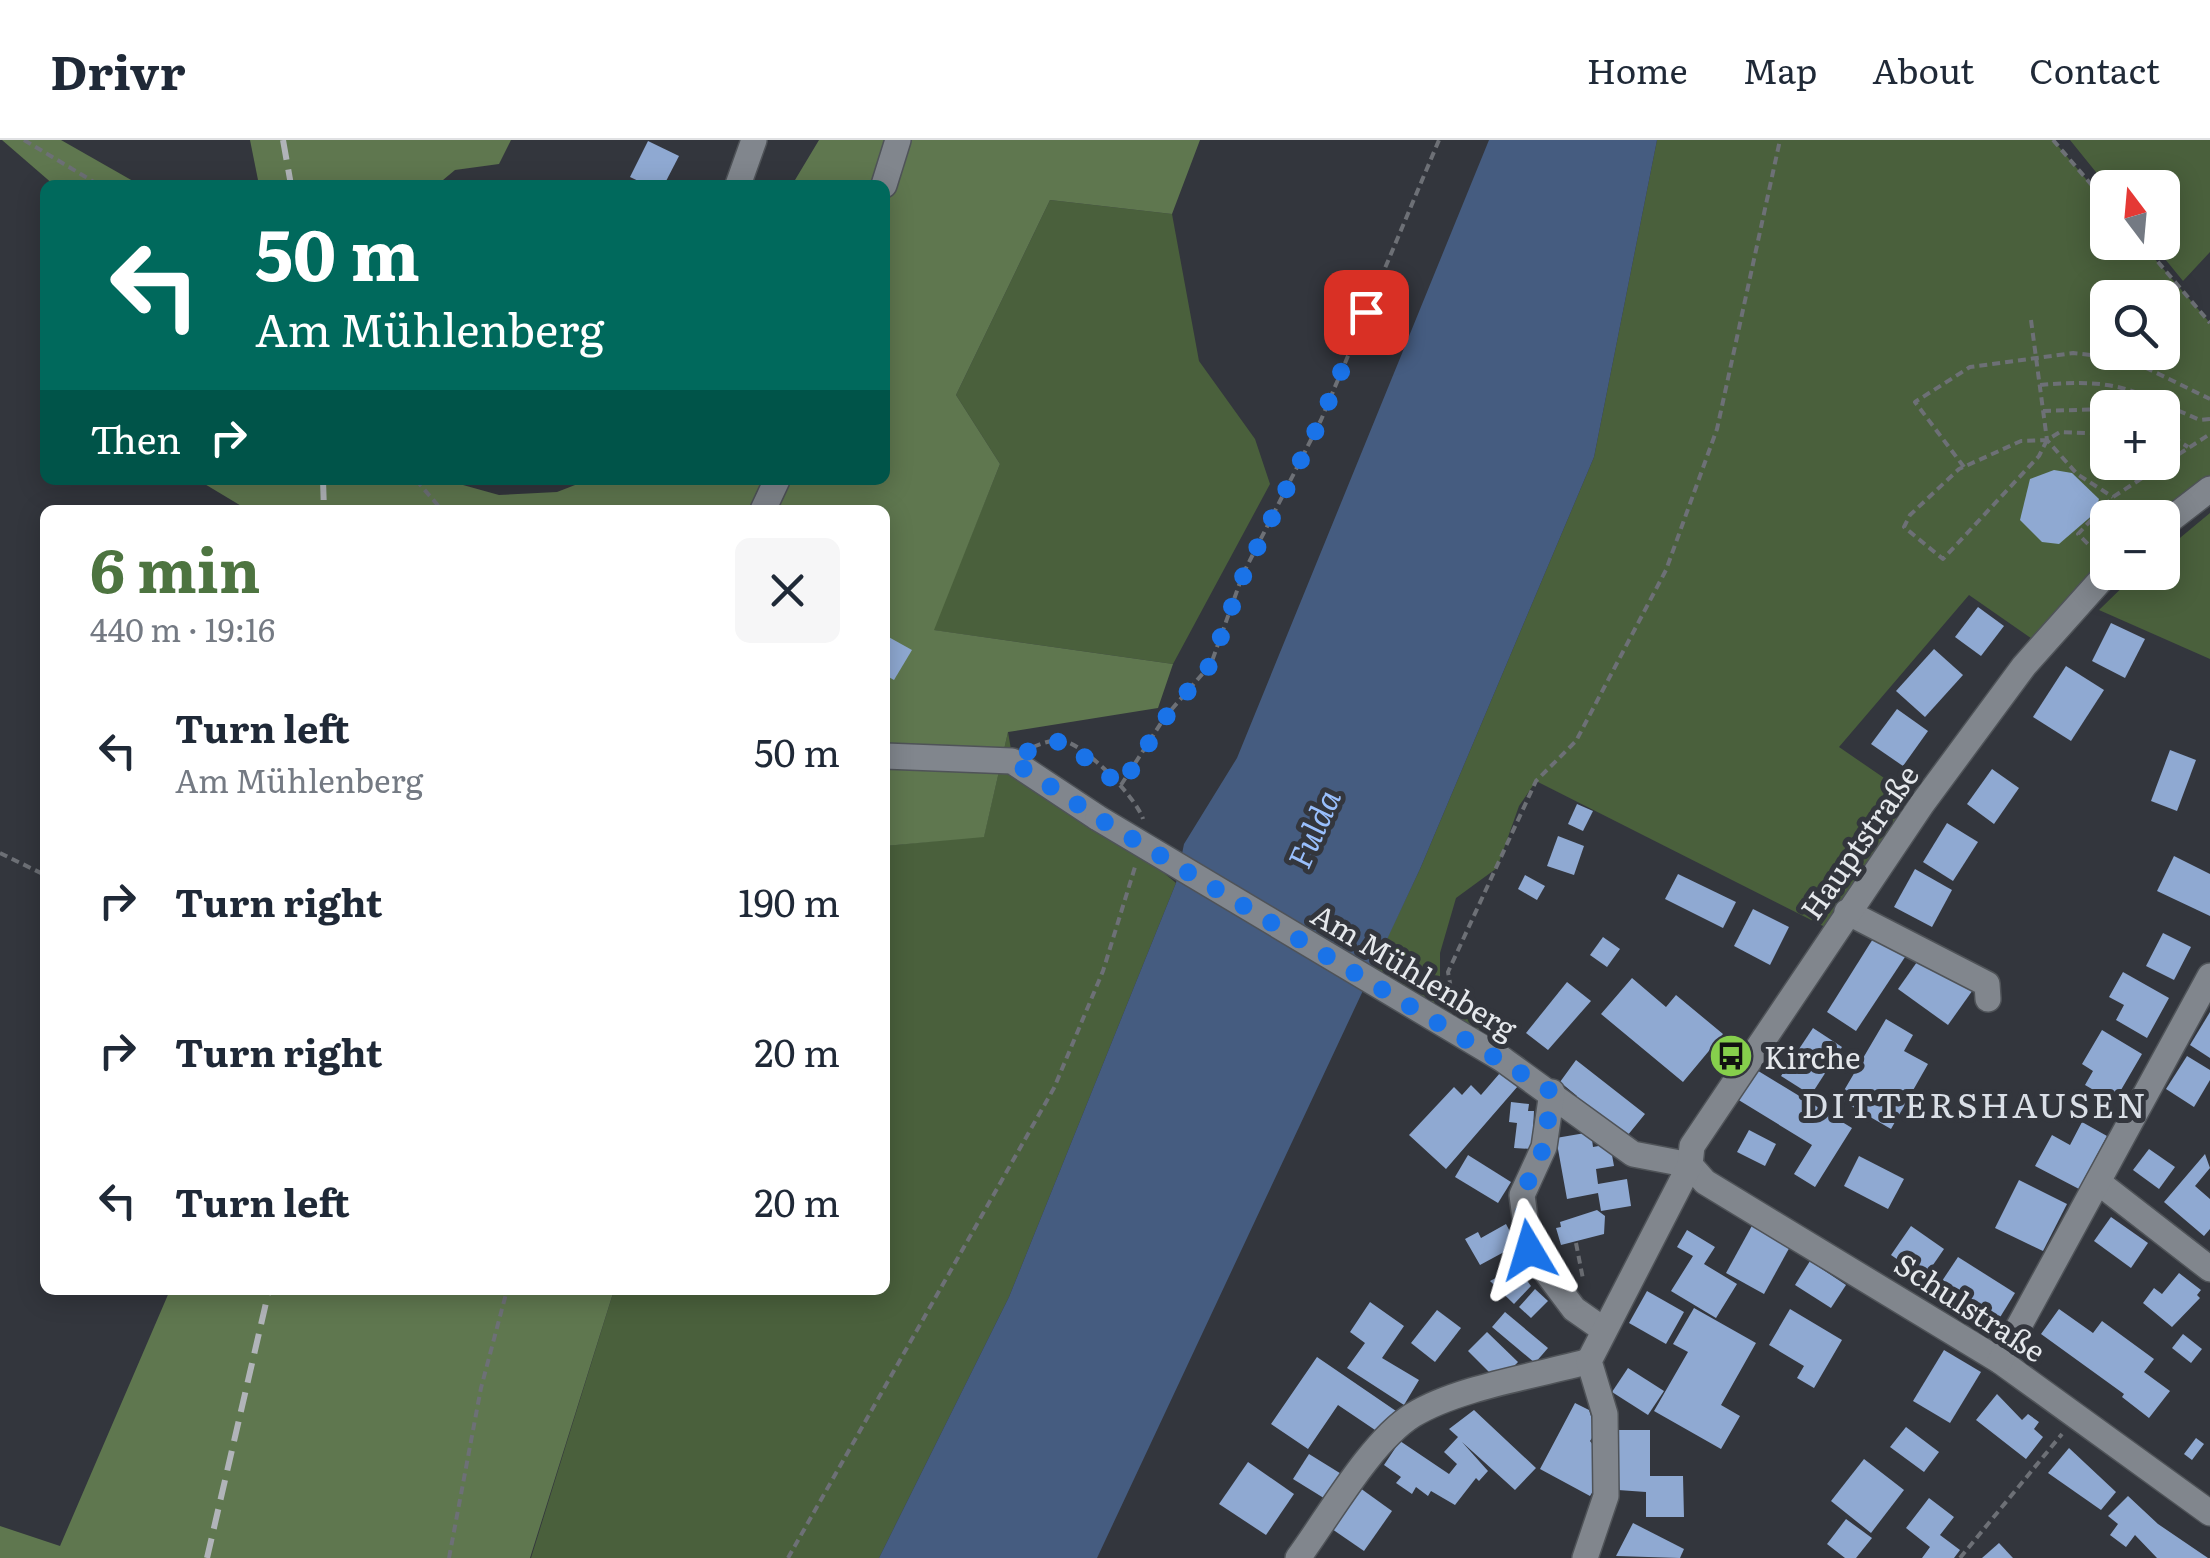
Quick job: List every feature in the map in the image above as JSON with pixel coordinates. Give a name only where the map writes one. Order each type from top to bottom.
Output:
[{"type":"street","points":[[740,180],[754,140]]},
{"type":"street","points":[[886,180],[898,140]]},
{"type":"street","points":[[2180,512],[2210,488]]},
{"type":"street","name":"Hauptstraße","points":[[1590,1362],[1690,1165],[1692,1146],[1709,1118],[1847,912],[2024,666],[2092,590]]},
{"type":"street","points":[[890,756],[1012,761]]},
{"type":"street","name":"Am Mühlenberg","points":[[1012,761],[1098,818],[1502,1059],[1633,1154],[1690,1165]]},
{"type":"street","points":[[1847,912],[1987,984],[1988,999]]},
{"type":"street","points":[[2000,1361],[2210,976]]},
{"type":"street","points":[[1552,1092],[1544,1147],[1522,1195],[1529,1250],[1574,1309],[1604,1330]]},
{"type":"street","name":"Schulstraße","points":[[1690,1165],[1704,1182],[2000,1361],[2210,1514]]},
{"type":"street","points":[[2098,1182],[2210,1269]]},
{"type":"street","points":[[1298,1558],[1389,1436],[1413,1416],[1474,1393],[1590,1362],[1604,1414],[1606,1496],[1585,1558]]},
{"type":"path","points":[[24,140],[90,180]]},
{"type":"path","points":[[1121,786],[1166,717],[1211,664],[1244,574],[1321,420],[1439,140]]},
{"type":"path","points":[[1502,1059],[1508,1048],[1507,1038],[1498,1026],[1452,994],[1448,972],[1536,781],[1576,741],[1666,570],[1717,429],[1780,140]]},
{"type":"path","points":[[2053,140],[2090,183]]},
{"type":"path","points":[[2156,260],[2210,324]]},
{"type":"path","points":[[2031,320],[2046,440],[2039,456],[1943,559],[1904,527],[1910,515],[1964,467],[2021,441],[2046,440],[2060,432],[2090,433]]},
{"type":"path","points":[[1964,467],[1915,402],[1970,366],[2073,353],[2128,358],[2210,399]]},
{"type":"path","points":[[2040,385],[2108,383],[2137,389],[2200,420],[2210,420]]},
{"type":"path","points":[[2043,410],[2090,409]]},
{"type":"path","points":[[2180,453],[2210,434]]},
{"type":"path","points":[[2046,440],[2077,474],[2113,498],[2139,480]]},
{"type":"path","points":[[2180,442],[2189,448]]},
{"type":"path","points":[[420,485],[438,505]]},
{"type":"path","points":[[2090,522],[2078,534],[2090,546]]},
{"type":"path","points":[[1012,761],[1040,744],[1064,741],[1121,786],[1144,820]]},
{"type":"path","points":[[788,1558],[1054,1088],[1103,971],[1140,852]]},
{"type":"path","points":[[0,853],[40,873]]},
{"type":"path","points":[[449,1558],[481,1388],[506,1295]]},
{"type":"path","points":[[1960,1558],[2078,1416]]},
{"type":"green space","points":[[2,140],[61,140],[131,180],[48,180]]},
{"type":"green space","points":[[250,140],[511,140],[499,164],[455,170],[443,180],[258,180]]},
{"type":"green space","points":[[819,140],[1200,140],[1172,214],[1050,200],[956,395],[1000,464],[934,630],[1173,664],[1158,708],[1008,732],[984,837],[890,846],[890,505],[240,505],[206,485],[463,485],[499,495],[557,492],[575,485],[890,485],[890,180],[795,180]]},
{"type":"green space","points":[[1657,140],[2053,140],[2090,184],[2090,260],[2156,260],[2173,280],[2090,280],[2090,370],[2180,370],[2180,288],[2210,323],[2210,489],[2180,507],[2180,500],[2090,500],[2090,588],[2035,641],[1969,595],[1839,747],[1919,802],[1831,930],[1536,781],[1519,806],[1497,868],[1456,898],[1440,953],[1440,989],[1495,1031],[1488,1057],[1367,980],[1420,869],[1594,457]]},
{"type":"green space","points":[[2070,140],[2210,140],[2210,252],[2183,281],[2166,260],[2180,260],[2180,170],[2094,170]]},
{"type":"green space","points":[[1050,200],[1172,214],[1199,361],[1255,439],[1270,484],[1173,664],[933,630],[1000,464],[956,395]]},
{"type":"green space","points":[[2210,513],[2210,659],[2099,610],[2120,590],[2180,590],[2180,538]]},
{"type":"green space","points":[[1008,732],[1013,761],[1098,818],[1176,883],[1009,1297],[879,1558],[531,1558],[612,1295],[890,1295],[890,845],[984,836]]},
{"type":"green space","points":[[168,1295],[612,1295],[530,1558],[0,1558],[0,1526],[60,1546]]},
{"type":"water","name":"Fulda","points":[[1489,140],[1657,140],[1594,457],[1420,869],[1097,1558],[879,1558],[1009,1297],[1176,883],[1184,844],[1237,758]]},
{"type":"building","points":[[648,141],[679,156],[667,180],[630,177]]},
{"type":"building","points":[[2054,470],[2072,473],[2099,500],[2090,500],[2090,517],[2059,544],[2042,542],[2020,520],[2030,479]]},
{"type":"building","points":[[1978,607],[2004,626],[1981,656],[1955,637]]},
{"type":"building","points":[[2111,623],[2145,639],[2125,678],[2092,661]]},
{"type":"building","points":[[890,638],[912,650],[894,680],[890,678]]},
{"type":"building","points":[[1934,649],[1963,675],[1925,717],[1896,691]]},
{"type":"building","points":[[2066,666],[2104,690],[2071,741],[2033,717]]},
{"type":"building","points":[[1897,709],[1928,731],[1903,766],[1871,744]]},
{"type":"building","points":[[2170,750],[2196,760],[2177,811],[2151,801]]},
{"type":"building","points":[[1992,769],[2019,788],[1994,824],[1967,804]]},
{"type":"building","points":[[1577,804],[1593,811],[1583,831],[1568,824]]},
{"type":"building","points":[[1947,823],[1978,842],[1953,881],[1923,862]]},
{"type":"building","points":[[1558,836],[1584,846],[1574,875],[1547,866]]},
{"type":"building","points":[[2174,856],[2210,874],[2210,916],[2157,891]]},
{"type":"building","points":[[1915,869],[1952,890],[1932,927],[1894,907]]},
{"type":"building","points":[[1678,874],[1736,902],[1723,928],[1665,899]]},
{"type":"building","points":[[1525,875],[1545,886],[1537,900],[1518,889]]},
{"type":"building","points":[[1753,909],[1789,927],[1770,965],[1734,946]]},
{"type":"building","points":[[2163,933],[2191,947],[2174,980],[2146,966]]},
{"type":"building","points":[[1876,934],[1907,954],[1856,1031],[1827,1012]]},
{"type":"building","points":[[1603,937],[1620,949],[1607,967],[1590,955]]},
{"type":"building","points":[[1924,952],[1975,987],[1948,1025],[1898,989]]},
{"type":"building","points":[[2123,972],[2169,998],[2147,1038],[2116,1020],[2124,1005],[2109,997]]},
{"type":"building","points":[[1632,978],[1666,1007],[1676,995],[1723,1034],[1683,1082],[1601,1014]]},
{"type":"building","points":[[1567,982],[1591,1001],[1548,1050],[1526,1033]]},
{"type":"building","points":[[2210,1012],[2210,1058],[2190,1045]]},
{"type":"building","points":[[1886,1019],[1913,1035],[1904,1051],[1928,1064],[1891,1129],[1839,1099]]},
{"type":"building","points":[[1813,1028],[1842,1047],[1811,1095],[1781,1076]]},
{"type":"building","points":[[2102,1030],[2142,1054],[2114,1102],[2085,1085],[2093,1071],[2082,1064]]},
{"type":"building","points":[[2187,1056],[2210,1070],[2210,1080],[2194,1107],[2166,1089]]},
{"type":"building","points":[[1576,1060],[1645,1114],[1623,1141],[1573,1101],[1577,1096],[1560,1082]]},
{"type":"building","points":[[1755,1069],[1852,1128],[1815,1187],[1794,1174],[1812,1145],[1737,1099]]},
{"type":"building","points":[[1500,1073],[1518,1086],[1446,1169],[1409,1135],[1454,1087],[1462,1095],[1471,1085],[1481,1095]]},
{"type":"building","points":[[1511,1102],[1529,1104],[1528,1111],[1534,1111],[1532,1149],[1514,1148],[1517,1123],[1509,1122]]},
{"type":"building","points":[[2082,1122],[2107,1136],[2079,1189],[2035,1166],[2052,1135],[2070,1145]]},
{"type":"building","points":[[1749,1130],[1776,1144],[1765,1166],[1737,1152]]},
{"type":"building","points":[[1591,1132],[1593,1147],[1610,1144],[1614,1166],[1596,1169],[1598,1184],[1627,1179],[1631,1206],[1601,1211],[1598,1193],[1567,1199],[1556,1138]]},
{"type":"building","points":[[2149,1149],[2175,1167],[2159,1189],[2133,1170]]},
{"type":"building","points":[[2205,1154],[2210,1168],[2195,1186],[2210,1199],[2210,1229],[2204,1236],[2164,1202]]},
{"type":"building","points":[[1468,1155],[1511,1182],[1498,1203],[1455,1177]]},
{"type":"building","points":[[1859,1156],[1904,1179],[1888,1209],[1844,1186]]},
{"type":"building","points":[[2019,1180],[2067,1204],[2043,1251],[1995,1228]]},
{"type":"building","points":[[1597,1210],[1605,1216],[1604,1234],[1561,1245],[1556,1228],[1561,1227],[1560,1222]]},
{"type":"building","points":[[2111,1217],[2148,1243],[2131,1268],[2094,1241]]},
{"type":"building","points":[[1754,1222],[1792,1243],[1764,1294],[1726,1273]]},
{"type":"building","points":[[1506,1224],[1517,1245],[1480,1265],[1465,1239],[1478,1232],[1481,1238]]},
{"type":"building","points":[[1911,1226],[1944,1249],[1924,1278],[1891,1255]]},
{"type":"building","points":[[1687,1230],[1715,1247],[1704,1264],[1737,1284],[1716,1318],[1671,1291],[1693,1256],[1677,1247]]},
{"type":"building","points":[[1958,1257],[2015,1293],[1994,1327],[1936,1290]]},
{"type":"building","points":[[1810,1261],[1846,1285],[1831,1308],[1795,1285]]},
{"type":"building","points":[[1517,1267],[1531,1286],[1514,1304],[1490,1281]]},
{"type":"building","points":[[2179,1273],[2201,1290],[2197,1295],[2200,1298],[2172,1327],[2143,1303],[2154,1288],[2162,1294]]},
{"type":"building","points":[[1535,1289],[1548,1301],[1531,1318],[1519,1307]]},
{"type":"building","points":[[1647,1291],[1684,1312],[1666,1344],[1629,1323]]},
{"type":"building","points":[[1370,1302],[1404,1326],[1382,1358],[1419,1380],[1404,1405],[1347,1368],[1365,1343],[1350,1332]]},
{"type":"building","points":[[1694,1308],[1756,1343],[1721,1405],[1740,1416],[1721,1449],[1654,1411],[1688,1352],[1673,1344]]},
{"type":"building","points":[[1790,1309],[1842,1340],[1814,1388],[1797,1378],[1804,1366],[1769,1345]]},
{"type":"building","points":[[2059,1309],[2093,1333],[2102,1321],[2154,1359],[2144,1372],[2170,1391],[2149,1418],[2122,1397],[2124,1394],[2041,1334]]},
{"type":"building","points":[[1437,1310],[1461,1328],[1435,1362],[1411,1343]]},
{"type":"building","points":[[1505,1312],[1548,1348],[1535,1363],[1492,1327]]},
{"type":"building","points":[[1487,1332],[1518,1362],[1499,1382],[1468,1351]]},
{"type":"building","points":[[2183,1334],[2202,1349],[2191,1363],[2172,1348]]},
{"type":"building","points":[[1944,1350],[1981,1372],[1950,1423],[1913,1401]]},
{"type":"building","points":[[1317,1357],[1396,1411],[1381,1434],[1338,1405],[1308,1449],[1271,1424]]},
{"type":"building","points":[[1628,1368],[1664,1391],[1648,1415],[1612,1392]]},
{"type":"building","points":[[1997,1394],[2022,1420],[2028,1414],[2039,1422],[2034,1429],[2043,1437],[2026,1459],[1976,1420]]},
{"type":"building","points":[[1575,1403],[1589,1410],[1596,1432],[1590,1441],[1596,1449],[1597,1484],[1590,1496],[1540,1469]]},
{"type":"building","points":[[1474,1410],[1536,1468],[1515,1490],[1462,1442],[1488,1471],[1479,1481],[1476,1478],[1455,1505],[1431,1491],[1428,1496],[1416,1487],[1412,1494],[1396,1483],[1401,1477],[1384,1465],[1400,1441],[1449,1474],[1457,1464],[1444,1452],[1458,1437],[1449,1429]]},
{"type":"building","points":[[1906,1427],[1939,1452],[1924,1472],[1890,1447]]},
{"type":"building","points":[[1617,1430],[1650,1430],[1650,1476],[1683,1476],[1684,1517],[1646,1517],[1646,1492],[1618,1490]]},
{"type":"building","points":[[2196,1438],[2204,1444],[2192,1460],[2184,1454]]},
{"type":"building","points":[[2069,1448],[2116,1492],[2101,1510],[2048,1473]]},
{"type":"building","points":[[1309,1454],[1343,1475],[1327,1500],[1293,1479]]},
{"type":"building","points":[[1864,1459],[1904,1490],[1871,1533],[1831,1501]]},
{"type":"building","points":[[1248,1462],[1294,1494],[1266,1535],[1219,1504]]},
{"type":"building","points":[[1360,1488],[1392,1511],[1364,1551],[1332,1529]]},
{"type":"building","points":[[2128,1496],[2158,1524],[2208,1558],[2157,1558],[2135,1535],[2126,1547],[2110,1535],[2118,1524],[2108,1516]]},
{"type":"building","points":[[1929,1498],[1954,1517],[1940,1535],[1960,1550],[1954,1558],[1922,1558],[1930,1547],[1906,1528]]},
{"type":"building","points":[[1846,1519],[1872,1538],[1856,1558],[1845,1558],[1827,1544]]},
{"type":"building","points":[[1633,1523],[1684,1549],[1680,1558],[1616,1556]]},
{"type":"building","points":[[1999,1543],[2013,1558],[1982,1558]]},
{"type":"railway","points":[[283,140],[290,180]]},
{"type":"railway","points":[[323,485],[324,505]]},
{"type":"railway","points":[[207,1558],[268,1295]]},
{"type":"place","name":"Kirche","points":[[1731,1056]]},
{"type":"district","name":"DITTERSHAUSEN","points":[[1975,1103]]},
{"type":"route","points":[[1366,312],[1321,420],[1244,574],[1211,664],[1166,717],[1121,786],[1064,741],[1040,744],[1012,761],[1098,818],[1552,1092],[1544,1147],[1522,1195],[1529,1250]]}]
